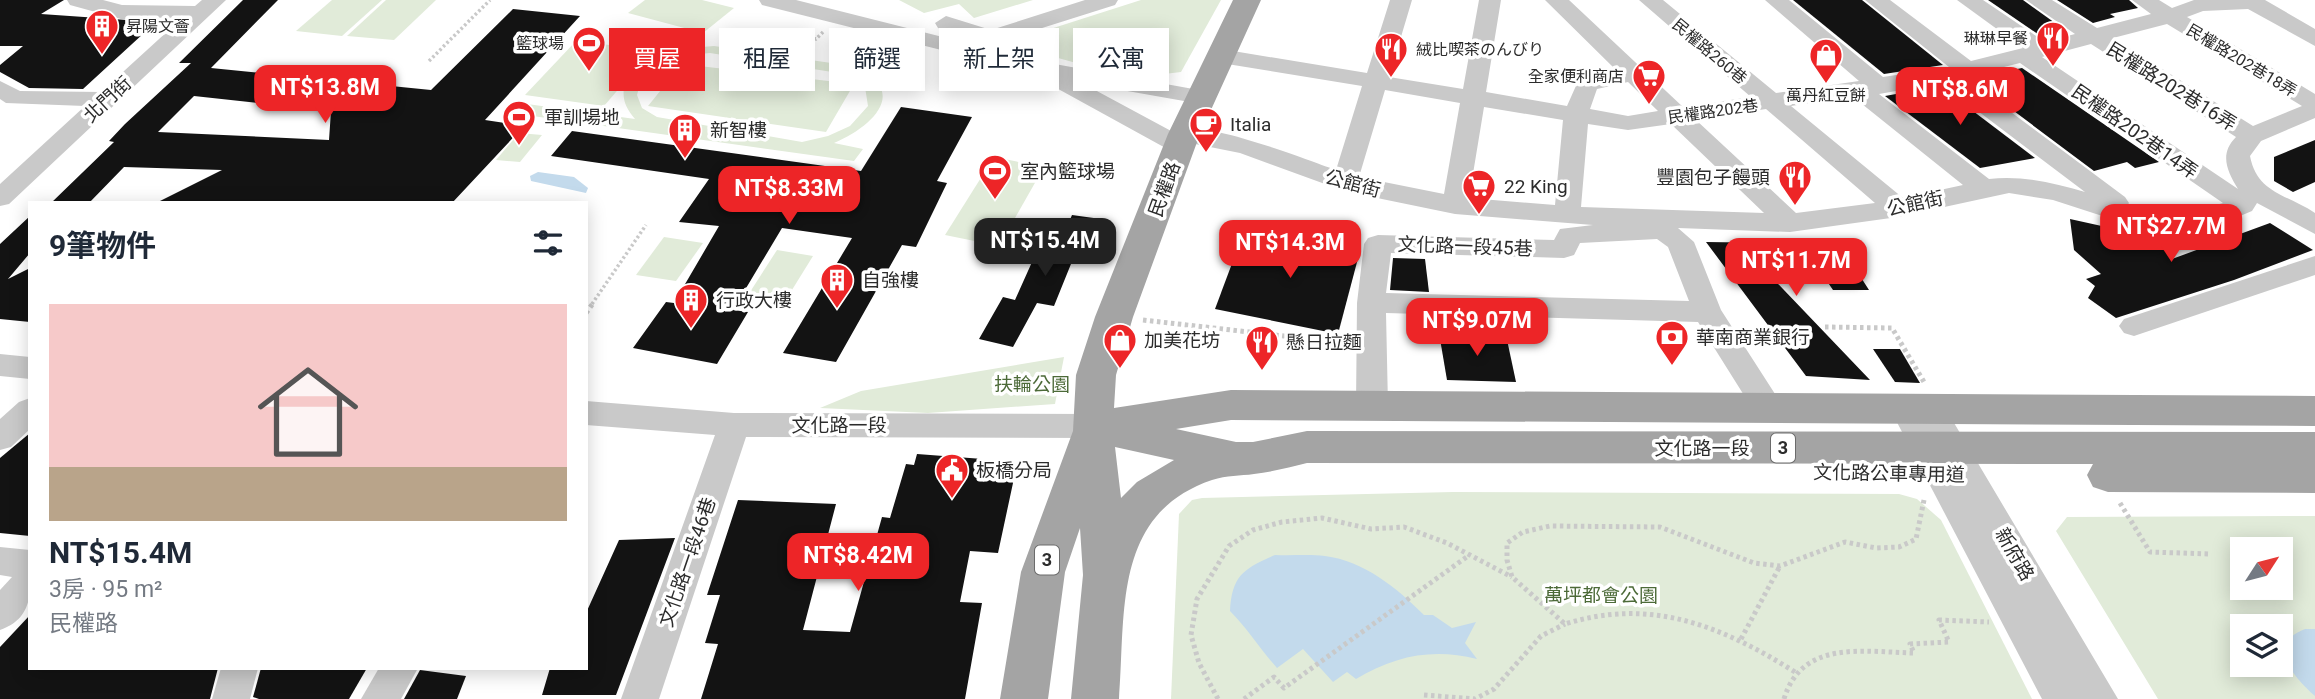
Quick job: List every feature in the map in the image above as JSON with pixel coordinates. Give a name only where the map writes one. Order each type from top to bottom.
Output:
[{"type":"main road","name":"民權路","points":[[1095,699],[1106,575],[1093,426],[1096,374],[1114,317],[1182,140],[1247,0]]},
{"type":"main road","name":"文化路一段","points":[[1093,426],[1231,405],[1768,408],[1934,443],[2315,448]]},
{"type":"main road","name":"文化路一段","points":[[1934,443],[2315,411]]},
{"type":"main road","name":"民權路","points":[[1024,699],[1044,572],[1093,426]]},
{"type":"main road","name":"文化路一段","points":[[1093,426],[1244,458]]},
{"type":"main road","name":"文化路公車專用道","points":[[1244,458],[1310,468],[1934,443],[2315,476]]},
{"type":"main road","points":[[1106,575],[1119,532],[1148,496],[1182,474],[1244,458]]},
{"type":"street","points":[[78,0],[121,12],[208,7]]},
{"type":"street","points":[[770,0],[939,29]]},
{"type":"street","points":[[962,28],[1042,0]]},
{"type":"street","points":[[965,28],[1073,0]]},
{"type":"street","points":[[1019,28],[1107,0]]},
{"type":"street","points":[[1345,182],[1401,0]]},
{"type":"street","points":[[1455,205],[1490,0]]},
{"type":"street","points":[[1556,0],[1790,223]]},
{"type":"street","name":"民權路260巷","points":[[1650,0],[1898,208]]},
{"type":"street","points":[[1776,0],[1869,88],[1984,188]]},
{"type":"street","points":[[1876,0],[1957,73],[2136,218]]},
{"type":"street","name":"民權路202巷14弄","points":[[1968,0],[2034,53],[2248,198],[2284,205],[2315,225]]},
{"type":"street","name":"民權路202巷16弄","points":[[2037,0],[2250,135]]},
{"type":"street","name":"民權路202巷18弄","points":[[2143,0],[2315,106]]},
{"type":"street","points":[[2251,1],[2315,39]]},
{"type":"street","name":"民權路202巷","points":[[1221,56],[1628,123],[1957,73],[2170,16],[2197,2],[2251,1]]},
{"type":"street","name":"北門街","points":[[0,198],[208,7]]},
{"type":"street","points":[[1059,72],[1201,97]]},
{"type":"street","points":[[1567,214],[1576,115],[1587,84],[1632,74]]},
{"type":"street","name":"公館街","points":[[1059,78],[1182,140],[1246,147],[1345,182],[1455,205],[1567,214],[1790,223],[1898,208],[1984,188],[2009,186],[2056,192],[2136,218],[2177,225],[2219,215],[2248,198]]},
{"type":"street","points":[[5,97],[107,99]]},
{"type":"street","points":[[2248,198],[2236,150],[2250,135],[2289,123],[2315,106]]},
{"type":"street","points":[[0,180],[35,166]]},
{"type":"street","points":[[2284,205],[2315,194]]},
{"type":"street","points":[[1662,230],[1680,242],[1707,312],[1768,408]]},
{"type":"street","points":[[2134,326],[2315,265]]},
{"type":"street","points":[[1371,303],[1707,312]]},
{"type":"street","points":[[0,365],[28,368]]},
{"type":"street","points":[[0,438],[28,412]]},
{"type":"street","name":"文化路一段","points":[[588,412],[734,425],[1093,426]]},
{"type":"street","name":"文化路一段46巷","points":[[640,699],[734,425]]},
{"type":"street","name":"新府路","points":[[1934,443],[2062,699]]},
{"type":"street","name":"新府路","points":[[1934,443],[2099,699]]},
{"type":"street","points":[[0,561],[28,564]]},
{"type":"street","points":[[0,615],[28,582]]},
{"type":"street","points":[[231,699],[239,670]]},
{"type":"street","points":[[380,699],[399,670]]},
{"type":"lane","name":"文化路一段45巷","points":[[1372,406],[1371,303],[1378,244],[1564,249],[1570,235],[1662,230]]},
{"type":"path","points":[[429,61],[490,0]]},
{"type":"path","points":[[815,39],[830,25]]},
{"type":"path","points":[[588,310],[646,225]]},
{"type":"path","points":[[1114,317],[1371,346]]},
{"type":"path","points":[[1512,577],[1507,559],[1507,542],[1523,532],[1550,526],[1660,527],[1754,563],[1780,566],[1845,542],[1876,548],[1899,547],[1916,539],[1918,515],[1934,443],[1892,328],[1825,327]]},
{"type":"path","points":[[2116,497],[2150,552],[2211,554]]},
{"type":"path","points":[[1218,699],[1199,663],[1191,635],[1196,599],[1229,546],[1253,530],[1282,522],[1322,518],[1371,529],[1404,527],[1447,543],[1512,577],[1565,624]]},
{"type":"path","points":[[1244,699],[1274,677],[1284,688],[1408,602],[1468,556]]},
{"type":"path","points":[[1741,639],[1780,566]]},
{"type":"path","points":[[1424,695],[1475,699],[1494,689],[1541,636],[1587,615],[1610,612],[1690,621],[1741,639],[1795,672]]},
{"type":"path","points":[[1784,699],[1795,672],[1827,653],[1914,653],[1910,644],[1949,642],[1938,620],[2001,622]]},
{"type":"green space","points":[[332,0],[382,0],[342,36],[296,31]]},
{"type":"green space","points":[[386,0],[436,0],[394,40],[347,36]]},
{"type":"green space","points":[[645,0],[702,0],[734,8],[705,31],[705,28],[684,28],[628,13]]},
{"type":"green space","points":[[899,0],[1033,0],[974,18],[959,4],[924,13]]},
{"type":"green space","points":[[1141,0],[1221,0],[1181,72],[1169,73],[1169,28],[1073,28],[1073,62],[1059,58],[1059,28],[1053,28]]},
{"type":"green space","name":"籃球場","points":[[576,41],[609,45],[609,91],[617,91],[604,106],[525,95]]},
{"type":"green space","points":[[705,47],[719,47],[719,54],[705,53]]},
{"type":"green space","points":[[815,61],[829,63],[829,72],[815,69]]},
{"type":"green space","points":[[705,67],[719,68],[719,91],[815,91],[815,79],[829,81],[829,91],[850,91],[826,132],[648,106],[660,91],[705,91]]},
{"type":"green space","points":[[625,91],[638,91],[637,95],[642,108],[657,117],[802,142],[828,136],[850,126],[868,106],[866,91],[881,91],[883,97],[880,108],[872,118],[861,128],[834,143],[863,149],[854,161],[511,113],[520,103],[635,119],[625,102]]},
{"type":"green space","name":"軍訓場地","points":[[519,133],[542,135],[520,162],[496,160]]},
{"type":"green space","name":"室內籃球場","points":[[994,157],[1044,167],[999,246],[945,235]]},
{"type":"green space","points":[[664,237],[703,243],[676,281],[636,275]]},
{"type":"green space","points":[[777,250],[813,256],[787,298],[750,292]]},
{"type":"green space","name":"扶輪公園","points":[[1064,357],[1055,404],[928,413],[820,408],[861,391]]},
{"type":"green space","name":"萬坪都會公園","points":[[1453,492],[1899,494],[1917,499],[1941,520],[2032,699],[1171,699],[1179,514],[1192,500]]},
{"type":"green space","points":[[2315,516],[2315,699],[2158,699],[2056,531],[2067,517]]},
{"type":"water","points":[[538,172],[574,177],[588,188],[586,193],[531,181],[530,176]]},
{"type":"water","points":[[1275,555],[1319,555],[1339,559],[1379,577],[1424,615],[1433,615],[1452,628],[1476,622],[1465,643],[1477,659],[1445,654],[1414,656],[1385,665],[1356,679],[1347,672],[1333,682],[1303,649],[1277,668],[1230,611],[1233,589],[1241,575]]},
{"type":"water","points":[[2305,629],[2315,629],[2315,696],[2293,672],[2293,635]]},
{"type":"building","points":[[0,0],[64,0],[41,14],[156,22],[83,89],[29,88],[0,72],[0,65],[23,46],[0,46]]},
{"type":"building","points":[[243,0],[278,0],[211,68],[431,90],[513,9],[580,16],[485,120],[524,126],[454,201],[160,201],[222,170],[124,167],[91,201],[53,201],[114,142],[109,141],[125,124],[191,63],[179,63]],"holes":[[[194,96],[331,111],[329,140],[158,132]]]},
{"type":"building","points":[[1793,0],[1862,0],[1943,65],[1884,74]]},
{"type":"building","points":[[1988,0],[2023,0],[2069,33],[2045,39]]},
{"type":"building","points":[[2057,0],[2129,0],[2138,8],[2110,14],[2115,17],[2093,23]]},
{"type":"building","points":[[2022,68],[2159,162],[2135,168],[2127,162],[2094,171],[1971,79]]},
{"type":"building","points":[[1940,86],[2035,158],[1980,168],[1885,96]]},
{"type":"building","points":[[901,107],[972,117],[937,181],[947,183],[916,247],[902,245],[836,362],[783,353],[852,238],[782,228],[733,310],[748,312],[717,364],[633,348],[666,302],[674,303],[719,226],[679,222],[709,179],[551,156],[572,131],[861,171]]},
{"type":"building","points":[[2315,140],[2315,182],[2293,192],[2274,181],[2274,157]]},
{"type":"building","points":[[1072,215],[1108,220],[1091,262],[1073,259],[1054,306],[1037,303],[1013,347],[979,339],[1003,297],[1015,300],[1045,233],[1063,236]]},
{"type":"building","points":[[28,218],[28,255],[8,279],[28,269],[28,322],[0,319],[0,244]]},
{"type":"building","points":[[2070,219],[2165,240],[2172,259],[2270,223],[2313,250],[2234,280],[2116,318],[2088,298],[2095,286],[2086,279],[2101,274],[2074,250]]},
{"type":"building","points":[[1246,226],[1361,247],[1338,334],[1215,309]]},
{"type":"building","points":[[1706,242],[1851,244],[1865,262],[1851,262],[1869,290],[1833,290],[1816,265],[1760,265],[1870,380],[1806,376]]},
{"type":"building","points":[[1393,258],[1425,259],[1429,292],[1390,290]]},
{"type":"building","points":[[1439,333],[1506,335],[1516,382],[1447,380]]},
{"type":"building","points":[[1873,349],[1900,349],[1920,383],[1895,382]]},
{"type":"building","points":[[28,435],[28,536],[0,533],[0,458]]},
{"type":"building","points":[[917,454],[996,460],[1013,483],[998,553],[970,551],[960,602],[982,603],[965,699],[701,699],[718,644],[705,643],[720,595],[707,595],[738,500],[836,504],[803,630],[850,632],[882,517],[890,518],[906,464],[914,465]]},
{"type":"building","points":[[675,538],[616,695],[542,695],[549,670],[588,670],[588,609],[619,540]]},
{"type":"building","points":[[28,617],[28,670],[217,670],[210,699],[0,699],[0,647]]},
{"type":"building","points":[[260,670],[366,670],[349,699],[253,697]]},
{"type":"building","points":[[420,670],[466,676],[457,699],[404,699]]},
{"type":"place","name":"昇陽文薈","points":[[102,56]]},
{"type":"place","name":"琳琳早餐","points":[[2053,68]]},
{"type":"place","name":"籃球場","points":[[589,73]]},
{"type":"place","name":"絨比喫茶のんびり","points":[[1391,79]]},
{"type":"place","name":"萬丹紅豆餅","points":[[1826,85]]},
{"type":"place","name":"全家便利商店","points":[[1649,106]]},
{"type":"place","name":"軍訓場地","points":[[519,147]]},
{"type":"place","name":"Italia","points":[[1206,154]]},
{"type":"place","name":"新智樓","points":[[685,160]]},
{"type":"place","name":"室內籃球場","points":[[995,201]]},
{"type":"place","name":"豐園包子饅頭","points":[[1795,207]]},
{"type":"place","name":"22 King","points":[[1479,216]]},
{"type":"place","name":"自強樓","points":[[837,310]]},
{"type":"place","name":"行政大樓","points":[[691,330]]},
{"type":"place","name":"華南商業銀行","points":[[1672,367]]},
{"type":"place","name":"加美花坊","points":[[1120,370]]},
{"type":"place","name":"懸日拉麵","points":[[1262,372]]},
{"type":"place","name":"板橋分局","points":[[952,500]]}]
